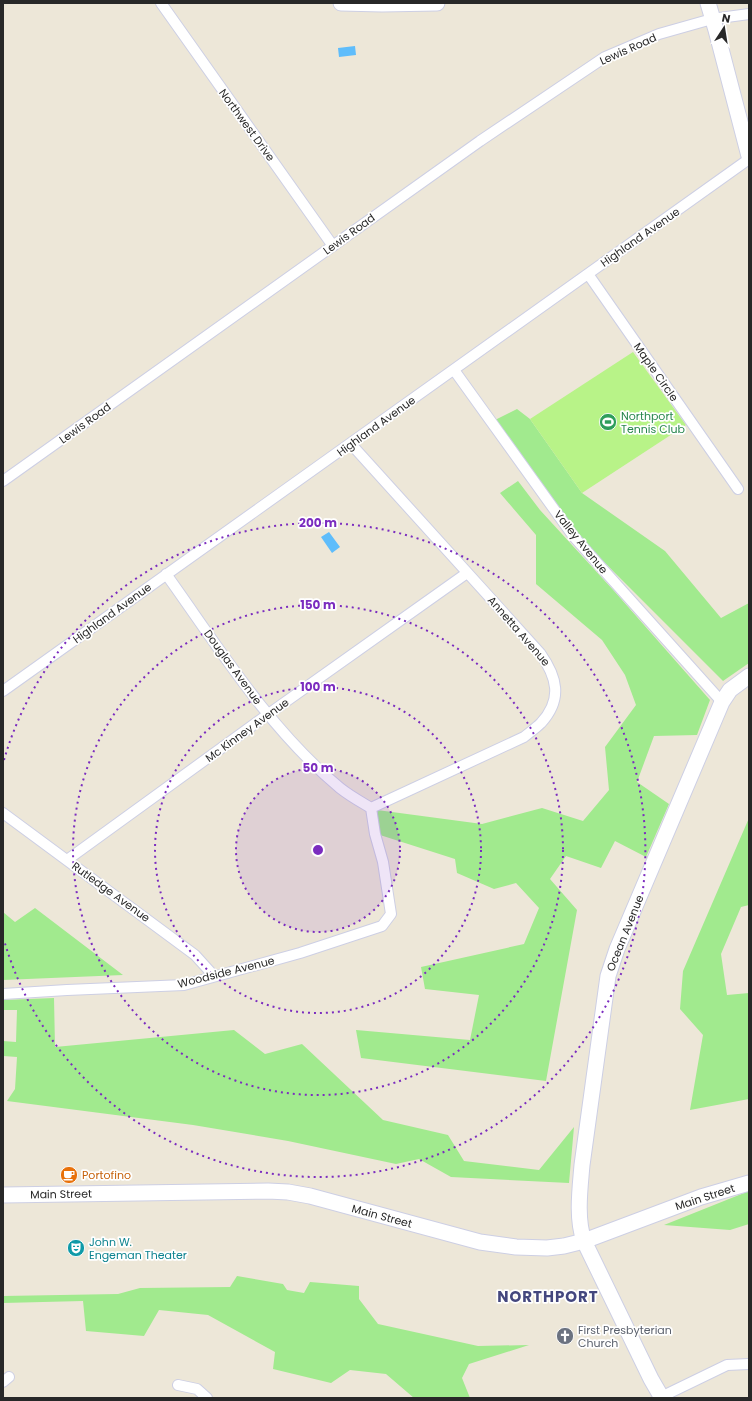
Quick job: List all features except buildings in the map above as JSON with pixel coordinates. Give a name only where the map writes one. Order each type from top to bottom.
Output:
[{"type":"main road","points":[[341,3],[437,3]]},
{"type":"main road","points":[[708,3],[749,156]]},
{"type":"main road","name":"Ocean Avenue","points":[[662,1397],[651,1379],[584,1240],[580,1229],[580,1180],[608,976],[617,949],[722,702],[730,690],[749,676]]},
{"type":"main road","name":"Main Street","points":[[3,1195],[268,1191],[288,1192],[310,1196],[480,1242],[516,1247],[547,1248],[564,1246],[584,1240],[702,1197],[749,1183]]},
{"type":"street","name":"Northwest Drive","points":[[161,3],[333,246]]},
{"type":"street","name":"Lewis Road","points":[[3,481],[480,141],[605,57],[659,34],[712,19],[749,14]]},
{"type":"street","name":"Highland Avenue","points":[[3,691],[749,159]]},
{"type":"street","name":"Maple Circle","points":[[588,274],[738,489]]},
{"type":"street","name":"Valley Avenue","points":[[454,370],[574,537],[722,702]]},
{"type":"street","name":"Annetta Avenue","points":[[351,444],[540,653],[550,667],[555,683],[554,703],[542,723],[524,737],[371,808]]},
{"type":"street","name":"Mc Kinney Avenue","points":[[67,860],[467,572]]},
{"type":"street","name":"Douglas Avenue","points":[[166,574],[267,715],[325,774],[342,789],[371,808]]},
{"type":"street","name":"Woodside Avenue","points":[[3,994],[184,985],[300,953],[382,926],[391,914],[383,862],[375,834],[371,808]]},
{"type":"street","name":"Rutledge Avenue","points":[[3,813],[195,955],[214,976]]},
{"type":"street","points":[[662,1397],[727,1365],[749,1364]]},
{"type":"street","points":[[178,1384],[197,1389],[207,1398]]},
{"type":"green space","name":"Northport Tennis Club","points":[[633,352],[686,425],[582,493],[530,419]]},
{"type":"green space","points":[[517,409],[530,419],[582,493],[665,551],[721,618],[749,603],[749,663],[723,681],[575,533],[495,420]]},
{"type":"green space","points":[[518,481],[540,510],[615,592],[710,700],[697,735],[654,736],[637,782],[669,804],[646,857],[615,841],[601,868],[566,856],[550,879],[577,910],[546,1081],[361,1058],[356,1030],[470,1040],[479,995],[425,989],[421,967],[524,944],[539,908],[516,883],[494,889],[457,873],[455,859],[380,835],[377,810],[482,824],[542,808],[583,821],[609,790],[605,747],[636,705],[625,675],[602,640],[536,584],[536,535],[500,493]]},
{"type":"green space","points":[[749,818],[749,905],[741,907],[721,954],[727,995],[749,993],[749,1099],[690,1110],[703,1035],[680,1009],[683,971]]},
{"type":"green space","points":[[35,908],[123,975],[3,980],[3,912],[15,922]]},
{"type":"green space","points":[[54,998],[55,1047],[234,1030],[265,1054],[302,1044],[383,1120],[448,1135],[464,1161],[539,1170],[574,1127],[569,1183],[451,1177],[419,1159],[396,1164],[288,1141],[193,1125],[7,1101],[15,1089],[17,1057],[3,1056],[3,1041],[16,1042],[17,1010],[3,1010],[3,1000]]},
{"type":"green space","points":[[749,1191],[749,1224],[730,1230],[664,1225]]},
{"type":"green space","points":[[237,1276],[283,1284],[287,1290],[304,1293],[310,1282],[359,1286],[359,1299],[378,1324],[478,1346],[529,1345],[469,1364],[462,1378],[470,1398],[414,1398],[386,1374],[350,1370],[331,1383],[273,1369],[275,1352],[208,1315],[159,1310],[144,1336],[86,1331],[83,1301],[3,1303],[3,1296],[118,1294],[140,1288],[230,1287]]},
{"type":"water","points":[[355,46],[356,55],[339,57],[338,48]]},
{"type":"water","points":[[329,532],[340,547],[332,553],[321,537]]},
{"type":"place","name":"Northport Tennis Club","points":[[608,422]]},
{"type":"place","name":"Portofino","points":[[69,1175]]},
{"type":"place","name":"John W. Engeman Theater","points":[[76,1248]]},
{"type":"place","name":"First Presbyterian Church","points":[[565,1336]]},
{"type":"district","name":"NORTHPORT","points":[[548,1297]]}]
